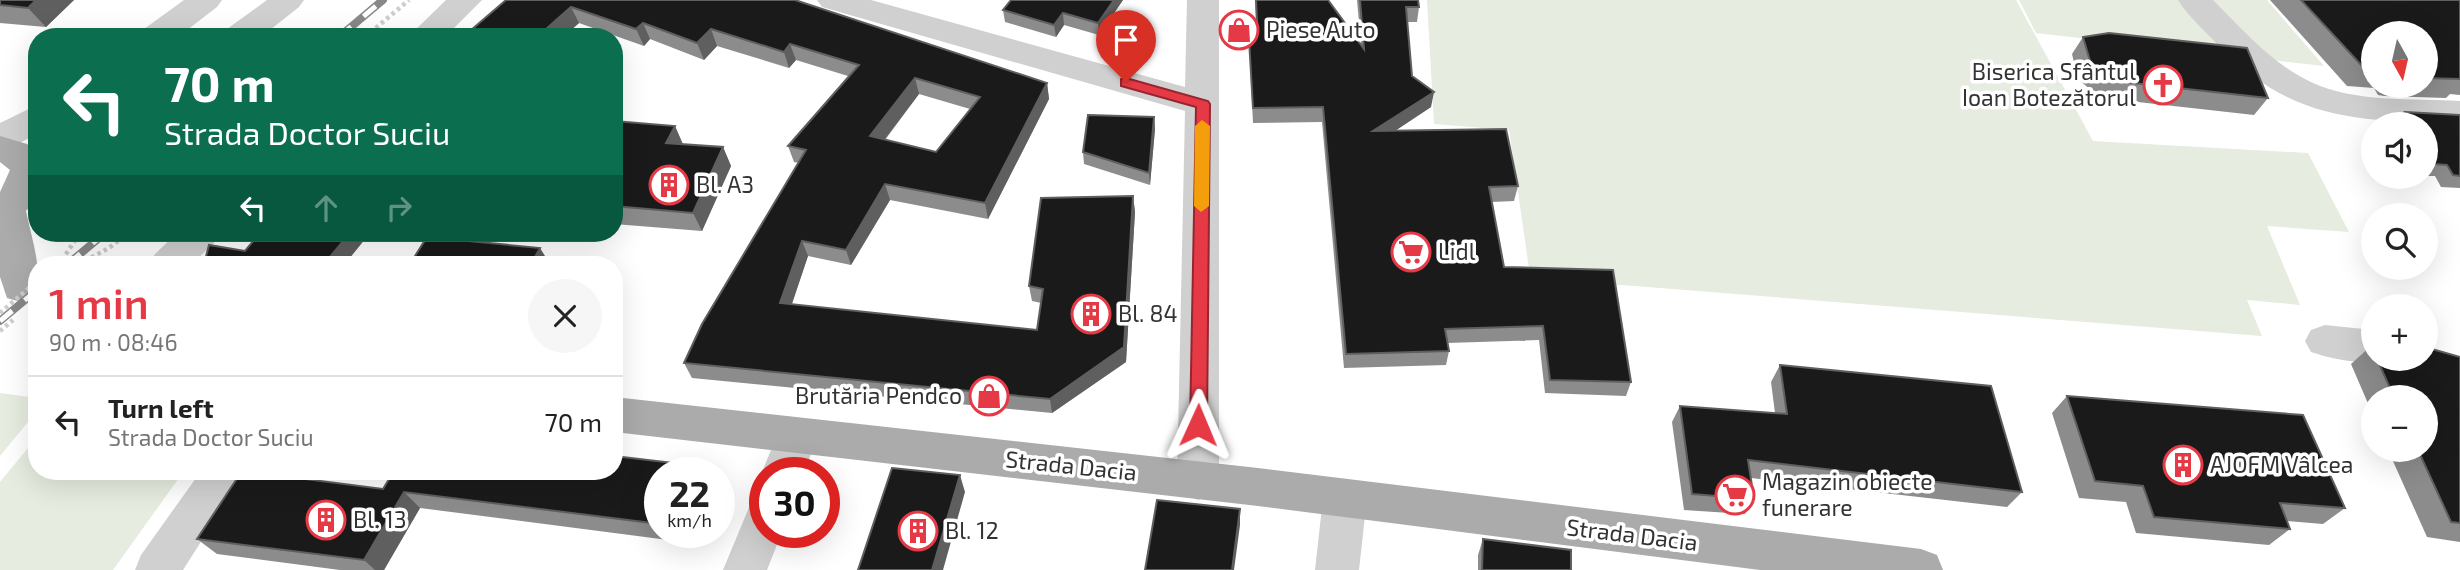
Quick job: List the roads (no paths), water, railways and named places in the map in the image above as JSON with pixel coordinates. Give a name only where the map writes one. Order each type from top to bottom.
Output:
[{"type":"main road","points":[[0,149],[16,153],[28,168]]},
{"type":"main road","points":[[19,291],[18,195],[28,172]]},
{"type":"main road","name":"Strada Dacia","points":[[623,416],[790,454],[1198,481],[1920,570]]},
{"type":"street","points":[[168,28],[206,0]]},
{"type":"street","points":[[251,28],[288,0]]},
{"type":"street","points":[[434,28],[466,0]]},
{"type":"street","points":[[833,0],[1203,104]]},
{"type":"street","points":[[1198,481],[1203,0]]},
{"type":"street","points":[[2194,0],[2260,65],[2300,92],[2319,99],[2344,103],[2460,113]]},
{"type":"street","points":[[0,140],[28,123]]},
{"type":"street","points":[[177,256],[192,242]]},
{"type":"street","points":[[2325,341],[2361,345]]},
{"type":"street","points":[[157,570],[219,480]]},
{"type":"street","points":[[1337,570],[1345,498]]},
{"type":"street","points":[[745,570],[754,548]]},
{"type":"railway","points":[[350,28],[383,0]]},
{"type":"railway","points":[[78,256],[94,242]]},
{"type":"railway","points":[[0,321],[28,298]]},
{"type":"place","name":"Piese Auto","points":[[1239,30]]},
{"type":"place","name":"Biserica Sfântul Ioan Botezătorul","points":[[2163,85]]},
{"type":"place","name":"Bl. A3","points":[[669,185]]},
{"type":"place","name":"Lidl","points":[[1411,252]]},
{"type":"place","name":"Bl. 84","points":[[1091,314]]},
{"type":"place","name":"Brutăria Pendco","points":[[989,396]]},
{"type":"place","name":"AJOFM Vâlcea","points":[[2183,465]]},
{"type":"place","name":"Magazin obiecte funerare","points":[[1735,495]]},
{"type":"place","name":"Bl. 13","points":[[326,520]]},
{"type":"place","name":"Bl. 12","points":[[918,531]]}]
